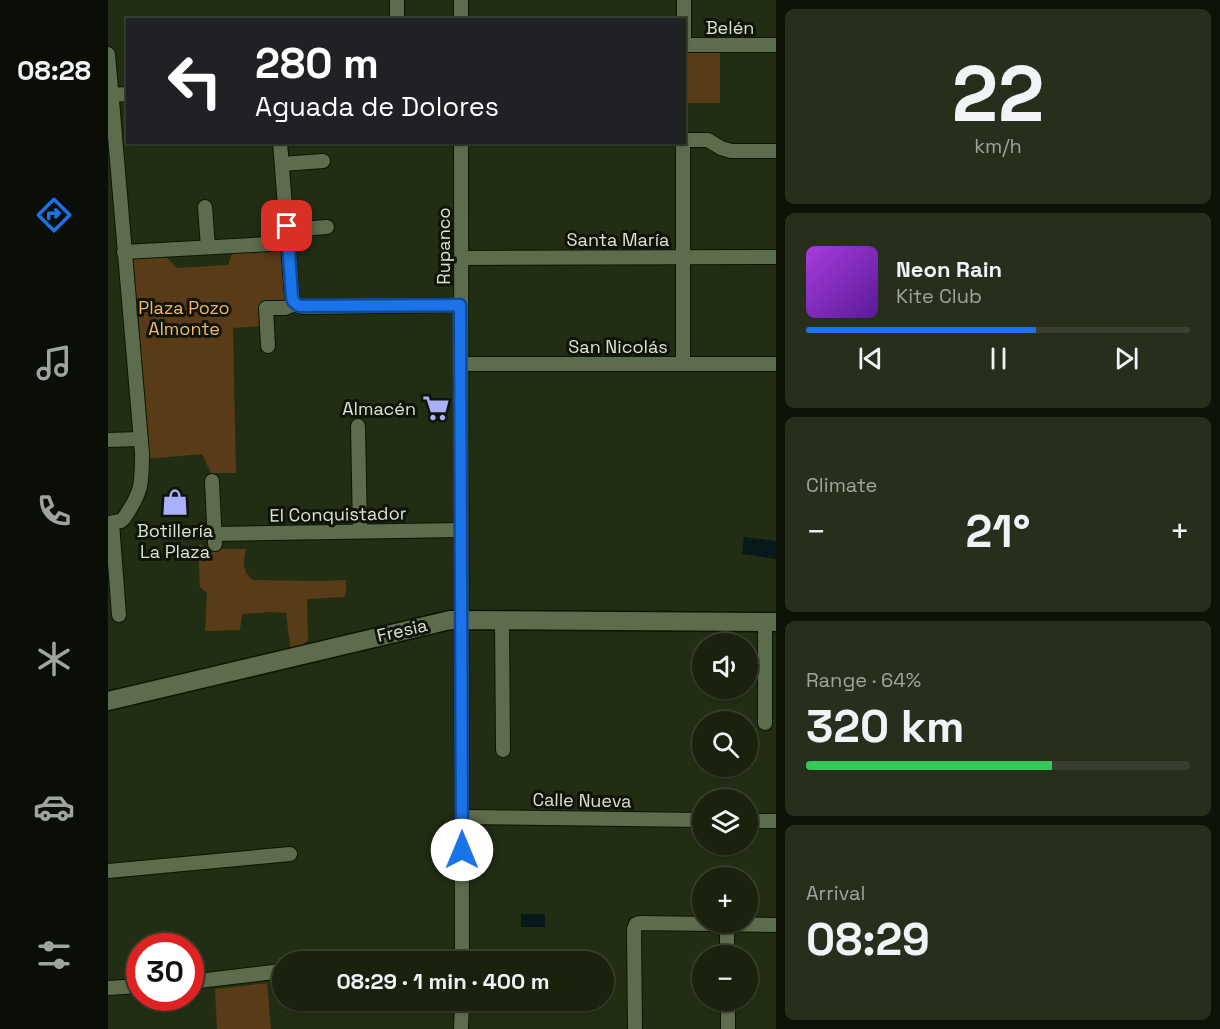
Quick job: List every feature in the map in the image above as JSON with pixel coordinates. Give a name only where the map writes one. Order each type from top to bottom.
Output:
[{"type":"street","points":[[397,0],[397,18]]},
{"type":"street","points":[[461,0],[461,18]]},
{"type":"street","points":[[684,0],[684,18]]},
{"type":"street","name":"Belén","points":[[686,45],[776,45]]},
{"type":"street","points":[[108,54],[112,159],[124,252],[142,476],[139,492],[124,518],[121,521],[110,523],[118,615]]},
{"type":"street","points":[[110,92],[126,94]]},
{"type":"street","points":[[686,141],[708,140],[731,151],[776,151]]},
{"type":"street","points":[[280,144],[292,297],[295,304]]},
{"type":"street","name":"Rupanco","points":[[461,144],[462,951]]},
{"type":"street","points":[[683,364],[684,144]]},
{"type":"street","points":[[282,164],[323,161]]},
{"type":"street","points":[[205,207],[208,247]]},
{"type":"street","points":[[124,252],[208,247],[287,236],[327,227]]},
{"type":"street","name":"Santa María","points":[[461,258],[776,257]]},
{"type":"street","points":[[268,346],[266,309],[285,308],[295,304],[303,307],[460,305]]},
{"type":"street","name":"San Nicolás","points":[[461,364],[776,364]]},
{"type":"street","points":[[358,426],[360,531]]},
{"type":"street","points":[[108,440],[140,439]]},
{"type":"street","name":"El Conquistador","points":[[212,481],[215,539],[360,531],[461,530]]},
{"type":"street","name":"Fresia","points":[[108,701],[438,621],[462,619],[770,622]]},
{"type":"street","points":[[502,620],[503,750]]},
{"type":"street","points":[[765,723],[770,622]]},
{"type":"street","name":"Calle Nueva","points":[[462,817],[692,820]]},
{"type":"street","points":[[758,821],[776,821]]},
{"type":"street","points":[[108,871],[290,854]]},
{"type":"street","points":[[635,1029],[634,929],[636,924],[692,924]]},
{"type":"street","points":[[758,925],[776,925]]},
{"type":"street","points":[[204,980],[272,972]]},
{"type":"street","points":[[108,988],[126,987]]},
{"type":"street","points":[[461,1029],[462,1011]]},
{"type":"street","points":[[728,1011],[729,1029]]},
{"type":"green space","points":[[686,51],[720,51],[720,103],[686,103]]},
{"type":"green space","name":"Plaza Pozo Almonte","points":[[279,248],[286,254],[287,303],[261,304],[261,326],[233,328],[236,473],[211,473],[202,454],[145,459],[132,257],[163,254],[177,268],[228,265],[233,250]]},
{"type":"green space","points":[[200,544],[211,549],[246,549],[244,566],[253,580],[346,580],[346,593],[344,597],[307,599],[308,640],[302,646],[293,648],[290,646],[286,613],[242,614],[240,630],[205,631],[207,593],[200,587],[198,547]]},
{"type":"green space","points":[[267,983],[271,1029],[217,1029],[215,989]]},
{"type":"shaded area","points":[[744,537],[776,541],[776,559],[742,554]]},
{"type":"shaded area","points":[[521,914],[545,914],[545,927],[521,927]]},
{"type":"place","name":"Almacén","points":[[436,408]]},
{"type":"place","name":"Botillería La Plaza","points":[[175,502]]},
{"type":"route","points":[[287,226],[292,297],[295,304],[299,306],[460,305],[462,850]]}]
